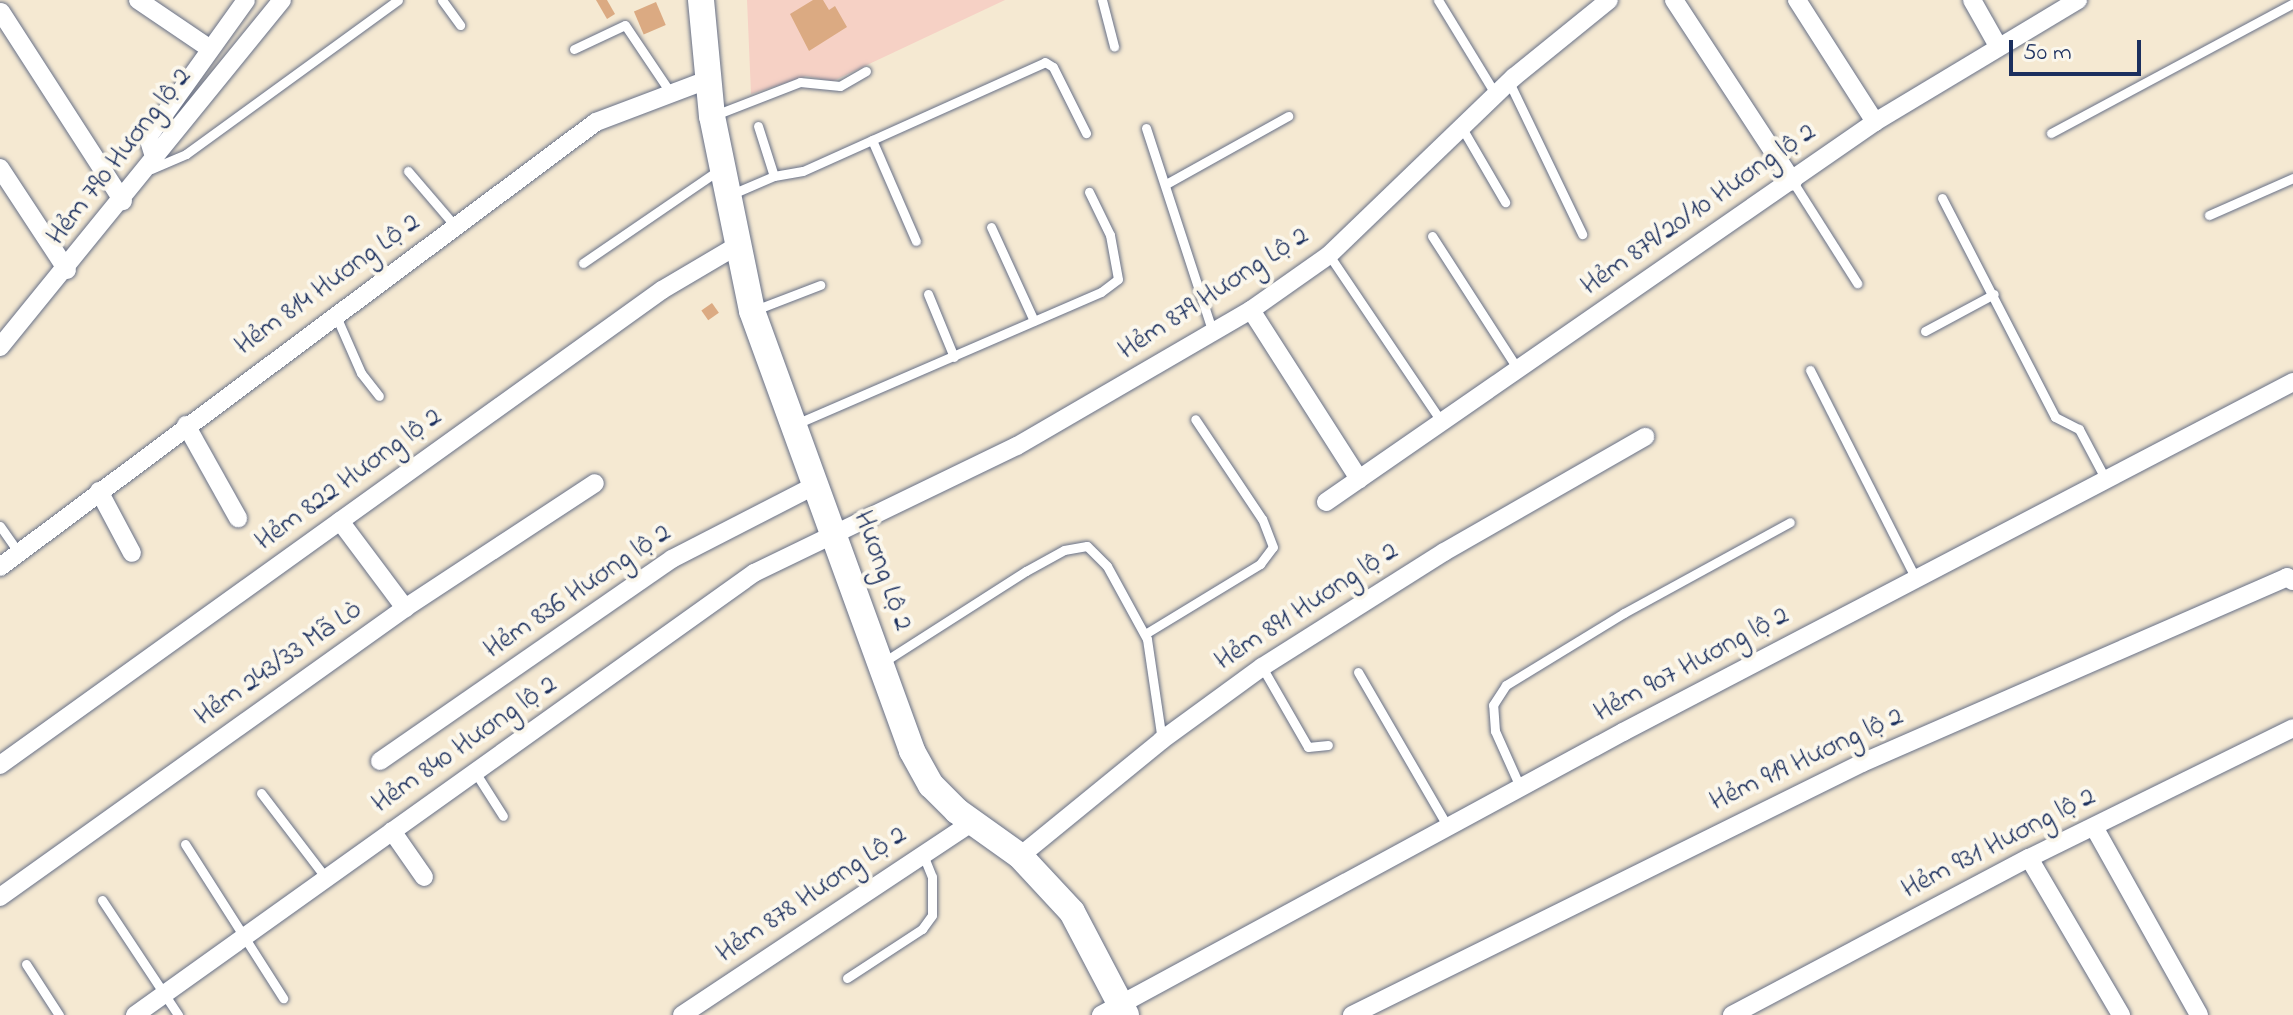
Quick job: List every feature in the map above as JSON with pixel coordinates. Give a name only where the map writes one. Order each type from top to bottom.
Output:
[{"type":"main road","points":[[701,0],[707,80]]},
{"type":"main road","name":"Hương Lộ 2","points":[[707,80],[725,197],[752,311],[912,751],[931,785],[972,822],[1020,856],[1072,912],[1116,1011]]},
{"type":"street","points":[[138,0],[209,48]]},
{"type":"street","points":[[151,165],[148,137],[246,0]]},
{"type":"street","name":"Hẻm 790 Hương lộ 2","points":[[0,347],[67,270],[282,0]]},
{"type":"street","name":"Hẻm 879 Hương Lộ 2","points":[[834,532],[1017,446],[1251,310],[1329,255],[1502,89],[1609,0]]},
{"type":"street","points":[[1674,0],[1793,182]]},
{"type":"street","points":[[1797,0],[1875,122]]},
{"type":"street","points":[[1972,0],[1998,46]]},
{"type":"street","name":"Hẻm 879/20/10 Hương lộ 2","points":[[1326,502],[1517,368],[1793,182],[1875,122],[2067,3]]},
{"type":"street","points":[[1,12],[123,201]]},
{"type":"street","name":"Hẻm 814 Hương Lộ 2","points":[[0,567],[335,312],[456,227],[596,122],[707,80]]},
{"type":"street","points":[[0,168],[67,270]]},
{"type":"street","name":"Hẻm 822 Hương lộ 2","points":[[0,765],[662,290],[735,247]]},
{"type":"street","points":[[1251,310],[1359,479]]},
{"type":"street","name":"Hẻm 907 Hương lộ 2","points":[[1116,1011],[1522,789],[2293,382]]},
{"type":"street","points":[[186,425],[238,518]]},
{"type":"street","name":"Hẻm 891 Hương lộ 2","points":[[1020,856],[1162,740],[1262,667],[1444,552],[1645,437]]},
{"type":"street","name":"Hẻm 243/33 Mã Lò","points":[[0,897],[405,608],[595,483]]},
{"type":"street","name":"Hẻm 836 Hương lộ 2","points":[[380,761],[672,559],[816,485]]},
{"type":"street","points":[[99,491],[132,553]]},
{"type":"street","points":[[340,521],[405,608]]},
{"type":"street","name":"Hẻm 840 Hương lộ 2","points":[[135,1015],[754,573],[834,532]]},
{"type":"street","name":"Hẻm 919 Hương lộ 2","points":[[1352,1015],[1862,763],[2287,577],[2293,581]]},
{"type":"street","name":"Hẻm 931 Hương lộ 2","points":[[1732,1015],[2029,858],[2293,728]]},
{"type":"street","name":"Hẻm 878 Hương Lộ 2","points":[[682,1015],[972,822]]},
{"type":"street","points":[[2094,827],[2199,1015]]},
{"type":"street","points":[[392,831],[424,877]]},
{"type":"street","points":[[2029,858],[2121,1015]]},
{"type":"lane","points":[[151,165],[186,154],[398,0]]},
{"type":"lane","points":[[442,0],[460,25]]},
{"type":"lane","points":[[1102,0],[1114,46]]},
{"type":"lane","points":[[1438,0],[1502,89],[1582,234]]},
{"type":"lane","points":[[2051,133],[2293,3]]},
{"type":"lane","points":[[574,49],[625,25],[670,92]]},
{"type":"lane","points":[[209,48],[230,63]]},
{"type":"lane","points":[[725,197],[774,176],[803,171],[1045,62],[1053,67],[1086,133]]},
{"type":"lane","points":[[712,116],[800,82],[840,86],[866,71]]},
{"type":"lane","points":[[1166,184],[1288,116]]},
{"type":"lane","points":[[758,126],[774,176]]},
{"type":"lane","points":[[1146,128],[1213,333]]},
{"type":"lane","points":[[1462,128],[1505,202]]},
{"type":"lane","points":[[872,140],[916,241]]},
{"type":"lane","points":[[583,263],[722,168]]},
{"type":"lane","points":[[408,171],[456,227]]},
{"type":"lane","points":[[2209,215],[2293,178]]},
{"type":"lane","points":[[1793,182],[1857,283]]},
{"type":"lane","points":[[792,425],[1101,292],[1118,279],[1110,235],[1089,192]]},
{"type":"lane","points":[[1942,198],[2055,417],[2079,429],[2106,480]]},
{"type":"lane","points":[[991,227],[1034,321]]},
{"type":"lane","points":[[1432,236],[1517,368]]},
{"type":"lane","points":[[1329,255],[1441,421]]},
{"type":"lane","points":[[752,311],[820,285]]},
{"type":"lane","points":[[928,294],[954,357]]},
{"type":"lane","points":[[1925,331],[1976,299],[1994,294]]},
{"type":"lane","points":[[335,312],[342,337],[379,396]]},
{"type":"lane","points":[[1810,370],[1916,579]]},
{"type":"lane","points":[[1145,634],[1260,564],[1273,547],[1262,519],[1195,419]]},
{"type":"lane","points":[[1522,789],[1495,731],[1493,705],[1506,685],[1624,613],[1790,522]]},
{"type":"lane","points":[[0,526],[19,553]]},
{"type":"lane","points":[[882,663],[1026,571],[1064,550],[1087,546],[1107,566],[1145,634],[1162,740]]},
{"type":"lane","points":[[1262,667],[1308,747],[1328,745]]},
{"type":"lane","points":[[1358,672],[1449,830]]},
{"type":"lane","points":[[475,772],[503,816]]},
{"type":"lane","points":[[261,793],[326,878]]},
{"type":"lane","points":[[185,844],[283,998]]},
{"type":"lane","points":[[847,978],[922,929],[932,915],[932,877],[923,855]]},
{"type":"lane","points":[[102,900],[178,1015]]},
{"type":"lane","points":[[26,964],[59,1015]]},
{"type":"shaded area","points":[[747,0],[1005,0],[833,81],[806,76],[751,94]]},
{"type":"building","points":[[596,0],[607,0],[615,14],[607,19]]},
{"type":"building","points":[[813,0],[823,0],[829,10],[835,6],[847,27],[809,51],[790,14]]},
{"type":"building","points":[[656,2],[666,25],[644,34],[634,11]]},
{"type":"building","points":[[712,303],[719,313],[708,320],[701,310]]}]
